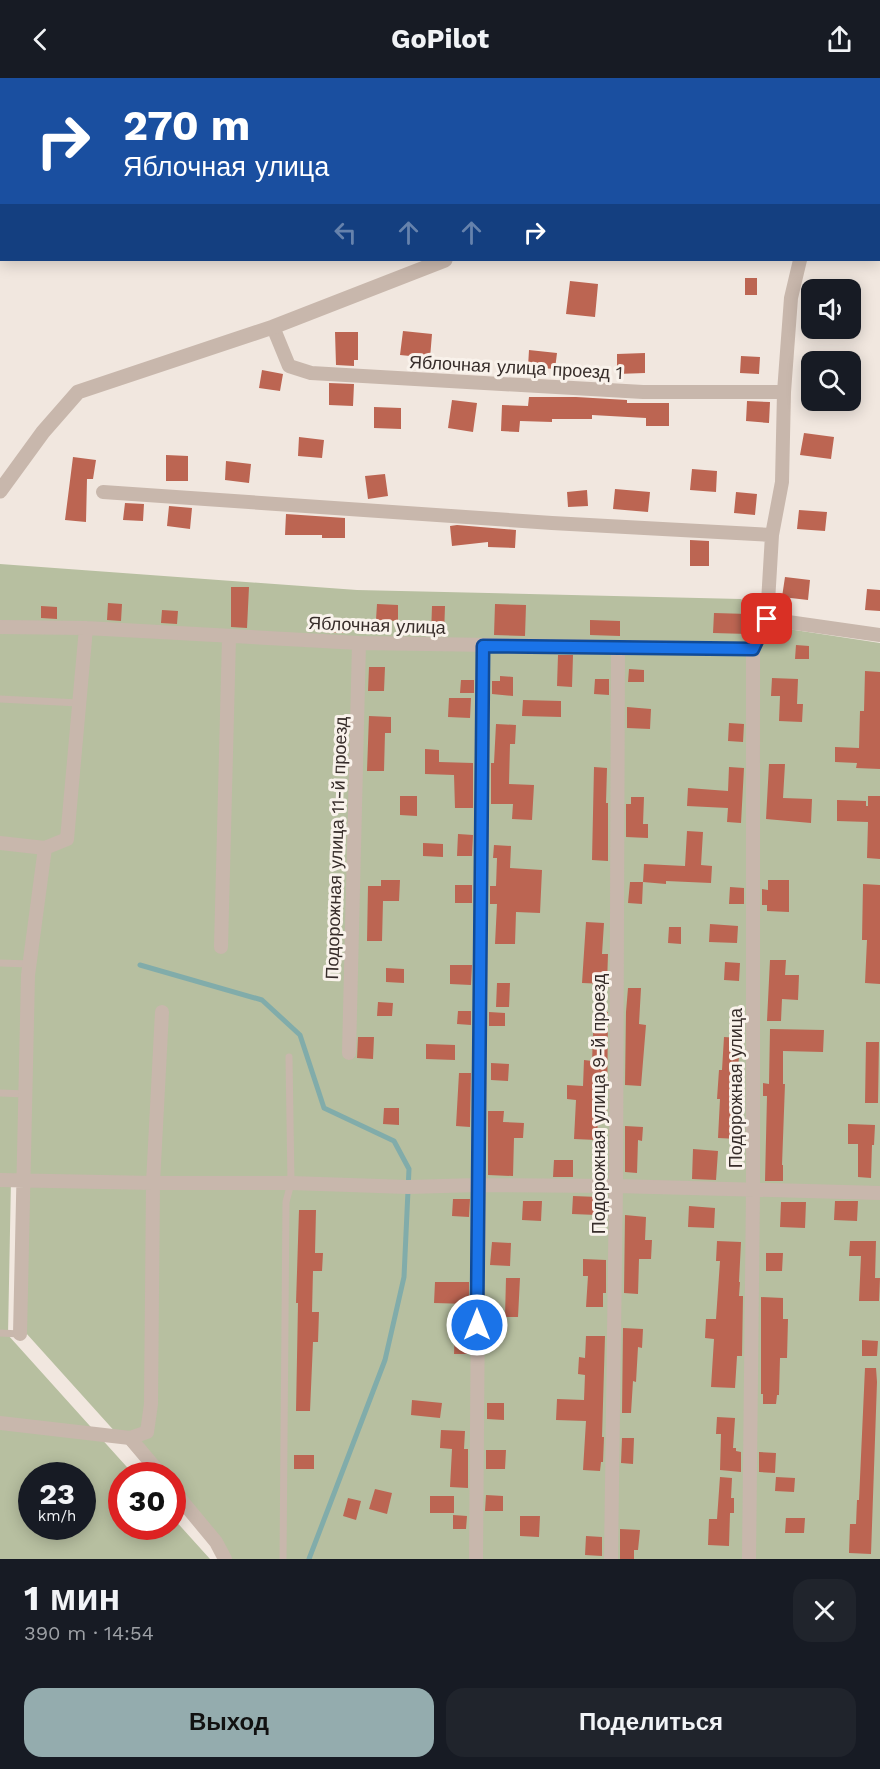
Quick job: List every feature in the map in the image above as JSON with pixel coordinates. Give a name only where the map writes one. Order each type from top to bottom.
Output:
[{"type":"street","points":[[0,491],[43,432],[78,392],[273,327],[442,261]]},
{"type":"street","points":[[800,261],[791,298],[784,392],[782,482],[772,535],[767,619],[880,635]]},
{"type":"street","name":"Яблочная улица проезд 1","points":[[273,327],[289,366],[311,373],[643,392],[784,392]]},
{"type":"street","points":[[103,492],[552,523],[772,535]]},
{"type":"street","name":"Подорожная улица","points":[[749,1559],[753,1190],[753,649],[767,619]]},
{"type":"street","name":"Яблочная улица","points":[[0,627],[86,628],[359,643],[753,649]]},
{"type":"street","points":[[0,843],[45,848],[67,839],[86,628]]},
{"type":"street","points":[[221,947],[229,637]]},
{"type":"street","name":"Подорожная улица 11-й проезд","points":[[349,1053],[359,643]]},
{"type":"street","points":[[476,1559],[483,646]]},
{"type":"street","name":"Подорожная улица 9-й проезд","points":[[610,1559],[616,1186],[618,648]]},
{"type":"street","points":[[20,1334],[30,964],[45,848]]},
{"type":"street","points":[[0,1423],[130,1438],[147,1432],[151,1404],[153,1183],[162,1012]]},
{"type":"street","points":[[0,1180],[291,1183],[408,1187],[616,1186],[880,1193]]},
{"type":"street","points":[[130,1438],[150,1462]]},
{"type":"street","points":[[186,1506],[216,1542],[225,1559]]},
{"type":"lane","points":[[0,699],[79,703]]},
{"type":"lane","points":[[0,963],[30,964]]},
{"type":"lane","points":[[283,1559],[286,1202],[291,1183],[289,1057]]},
{"type":"lane","points":[[0,1094],[26,1094]]},
{"type":"lane","points":[[0,1333],[20,1334]]},
{"type":"green space","points":[[0,564],[357,590],[741,599],[775,627],[880,643],[880,1559],[229,1559],[186,1511],[186,1462],[142,1462],[26,1333],[23,1177],[0,1174]]},
{"type":"green space","points":[[0,1179],[11,1179],[8,1335],[122,1462],[108,1462],[108,1540],[186,1540],[186,1532],[210,1559],[0,1559]]},
{"type":"building","points":[[745,278],[757,278],[757,295],[745,295]]},
{"type":"building","points":[[570,281],[598,284],[595,317],[566,314]]},
{"type":"building","points":[[403,331],[432,334],[430,358],[400,355]]},
{"type":"building","points":[[335,332],[358,332],[358,360],[354,360],[354,366],[336,365]]},
{"type":"building","points":[[529,350],[557,353],[555,369],[528,367]]},
{"type":"building","points":[[645,353],[645,373],[617,374],[617,354]]},
{"type":"building","points":[[741,356],[760,357],[759,374],[740,373]]},
{"type":"building","points":[[262,370],[283,374],[280,391],[259,388]]},
{"type":"building","points":[[329,383],[354,384],[353,406],[329,405]]},
{"type":"building","points":[[529,397],[576,397],[627,400],[627,403],[669,403],[669,426],[646,426],[646,418],[592,415],[592,419],[552,419],[552,422],[520,421],[519,432],[501,431],[502,405],[528,406]]},
{"type":"building","points":[[452,400],[477,403],[473,432],[448,428]]},
{"type":"building","points":[[747,401],[770,402],[769,423],[746,421]]},
{"type":"building","points":[[374,407],[401,408],[401,429],[374,428]]},
{"type":"building","points":[[804,433],[834,437],[831,459],[800,455]]},
{"type":"building","points":[[299,437],[324,440],[322,458],[298,456]]},
{"type":"building","points":[[166,455],[188,456],[188,481],[166,481]]},
{"type":"building","points":[[73,457],[96,460],[93,479],[87,479],[86,522],[65,520]]},
{"type":"building","points":[[226,461],[251,464],[249,483],[225,480]]},
{"type":"building","points":[[692,469],[717,471],[716,492],[690,490]]},
{"type":"building","points":[[385,474],[388,496],[368,499],[365,476]]},
{"type":"building","points":[[615,489],[650,492],[648,512],[613,509]]},
{"type":"building","points":[[587,490],[588,506],[568,507],[567,492]]},
{"type":"building","points":[[736,492],[757,494],[755,515],[734,513]]},
{"type":"building","points":[[125,503],[144,504],[143,521],[123,520]]},
{"type":"building","points":[[169,506],[192,508],[190,529],[167,526]]},
{"type":"building","points":[[799,510],[827,512],[825,531],[797,529]]},
{"type":"building","points":[[286,514],[345,518],[345,538],[322,538],[322,535],[285,535]]},
{"type":"building","points":[[450,526],[516,530],[515,548],[488,547],[488,542],[452,546]]},
{"type":"building","points":[[690,540],[709,541],[709,566],[690,566]]},
{"type":"building","points":[[785,577],[810,580],[808,600],[782,597]]},
{"type":"building","points":[[231,587],[249,587],[247,628],[231,627]]},
{"type":"building","points":[[867,589],[880,590],[880,611],[865,610]]},
{"type":"building","points":[[108,603],[122,604],[121,621],[107,620]]},
{"type":"building","points":[[377,604],[398,605],[398,621],[376,620]]},
{"type":"building","points":[[495,604],[526,605],[525,636],[494,635]]},
{"type":"building","points":[[41,606],[57,607],[57,619],[41,618]]},
{"type":"building","points":[[432,606],[445,606],[444,635],[431,635]]},
{"type":"building","points":[[162,610],[178,611],[177,624],[161,623]]},
{"type":"building","points":[[714,613],[748,614],[748,634],[713,633]]},
{"type":"building","points":[[590,620],[620,621],[620,636],[590,635]]},
{"type":"building","points":[[323,621],[347,621],[347,633],[323,632]]},
{"type":"building","points":[[796,645],[809,646],[809,659],[795,659]]},
{"type":"building","points":[[558,655],[573,655],[572,687],[557,686]]},
{"type":"building","points":[[369,667],[385,667],[384,691],[368,691]]},
{"type":"building","points":[[629,669],[644,670],[644,682],[628,682]]},
{"type":"building","points":[[865,671],[880,672],[880,769],[856,768],[857,763],[835,762],[835,747],[859,748],[860,711],[864,711]]},
{"type":"building","points":[[500,676],[513,677],[513,696],[492,694],[492,681],[500,681]]},
{"type":"building","points":[[772,678],[798,679],[797,704],[803,704],[802,722],[779,721],[780,696],[771,696]]},
{"type":"building","points":[[595,679],[609,679],[609,695],[594,694]]},
{"type":"building","points":[[461,680],[474,680],[474,693],[460,693]]},
{"type":"building","points":[[449,698],[471,698],[470,718],[448,717]]},
{"type":"building","points":[[523,700],[561,701],[561,717],[522,716]]},
{"type":"building","points":[[627,707],[651,709],[650,729],[627,728]]},
{"type":"building","points":[[369,716],[391,717],[391,733],[385,733],[384,771],[367,771]]},
{"type":"building","points":[[729,723],[744,724],[743,742],[728,741]]},
{"type":"building","points":[[496,724],[516,725],[515,744],[510,744],[509,784],[534,785],[532,820],[512,819],[513,804],[491,804],[491,763],[494,763]]},
{"type":"building","points":[[425,749],[439,750],[439,762],[473,763],[473,808],[455,808],[454,775],[425,774]]},
{"type":"building","points":[[769,764],[785,764],[783,798],[812,799],[811,823],[766,819]]},
{"type":"building","points":[[594,767],[607,768],[608,861],[592,860]]},
{"type":"building","points":[[729,767],[744,768],[741,823],[727,822],[728,808],[687,806],[688,788],[728,791]]},
{"type":"building","points":[[400,796],[417,796],[417,816],[400,815]]},
{"type":"building","points":[[868,796],[880,796],[880,859],[867,858],[868,822],[837,821],[837,800],[866,801],[866,806],[868,806]]},
{"type":"building","points":[[631,797],[644,797],[643,824],[648,824],[648,838],[626,837],[626,804],[631,804]]},
{"type":"building","points":[[687,831],[703,832],[701,865],[712,866],[711,883],[643,882],[644,864],[685,866]]},
{"type":"building","points":[[458,834],[473,835],[472,856],[457,856]]},
{"type":"building","points":[[423,843],[443,844],[443,857],[423,856]]},
{"type":"building","points":[[494,845],[511,846],[510,868],[542,870],[540,913],[516,912],[515,944],[495,944],[497,904],[490,904],[490,886],[496,886],[497,858],[493,858]]},
{"type":"building","points":[[381,880],[400,880],[399,901],[383,901],[382,941],[367,941],[368,886],[381,886]]},
{"type":"building","points":[[768,880],[789,880],[789,912],[767,911],[767,905],[762,905],[762,889],[768,890]]},
{"type":"building","points":[[630,882],[643,882],[642,904],[628,903]]},
{"type":"building","points":[[863,884],[880,885],[880,984],[865,983],[867,940],[862,940]]},
{"type":"building","points":[[455,885],[472,885],[472,903],[455,903]]},
{"type":"building","points":[[730,887],[744,888],[744,904],[729,904]]},
{"type":"building","points":[[586,922],[604,923],[602,954],[608,954],[607,984],[582,983]]},
{"type":"building","points":[[710,924],[738,926],[737,943],[709,942]]},
{"type":"building","points":[[669,927],[681,927],[681,944],[668,943]]},
{"type":"building","points":[[770,960],[786,960],[785,975],[799,975],[798,1000],[782,999],[781,1021],[767,1021]]},
{"type":"building","points":[[725,962],[740,963],[739,981],[724,980]]},
{"type":"building","points":[[450,965],[472,965],[471,985],[450,984]]},
{"type":"building","points":[[386,968],[404,969],[404,983],[386,982]]},
{"type":"building","points":[[497,983],[510,983],[509,1007],[496,1007]]},
{"type":"building","points":[[628,988],[641,988],[639,1024],[646,1025],[641,1086],[625,1085]]},
{"type":"building","points":[[378,1002],[393,1003],[392,1016],[377,1016]]},
{"type":"building","points":[[458,1011],[471,1011],[471,1025],[457,1024]]},
{"type":"building","points":[[594,1011],[608,1012],[607,1114],[598,1114],[597,1140],[574,1139],[576,1100],[567,1099],[567,1085],[583,1086],[584,1060],[592,1061]]},
{"type":"building","points":[[489,1012],[505,1013],[505,1026],[489,1026]]},
{"type":"building","points":[[770,1029],[824,1030],[823,1052],[783,1051],[783,1084],[785,1084],[783,1181],[765,1181],[767,1096],[763,1096],[763,1083],[769,1084]]},
{"type":"building","points":[[358,1037],[374,1037],[373,1059],[357,1058]]},
{"type":"building","points":[[724,1037],[740,1038],[735,1122],[739,1123],[738,1139],[718,1138],[720,1099],[717,1099]]},
{"type":"building","points":[[866,1042],[879,1042],[878,1103],[865,1103]]},
{"type":"building","points":[[426,1044],[455,1045],[455,1060],[426,1059]]},
{"type":"building","points":[[491,1063],[509,1064],[508,1081],[491,1080]]},
{"type":"building","points":[[459,1073],[471,1073],[470,1127],[456,1126]]},
{"type":"building","points":[[384,1108],[399,1108],[399,1125],[383,1124]]},
{"type":"building","points":[[488,1111],[504,1111],[503,1122],[524,1123],[523,1138],[514,1138],[513,1176],[488,1175]]},
{"type":"building","points":[[848,1124],[875,1125],[871,1178],[858,1177],[858,1144],[848,1144]]},
{"type":"building","points":[[625,1126],[643,1127],[642,1141],[638,1140],[637,1173],[625,1172]]},
{"type":"building","points":[[693,1149],[718,1151],[716,1180],[692,1179]]},
{"type":"building","points":[[554,1160],[573,1160],[573,1177],[553,1177]]},
{"type":"building","points":[[573,1196],[598,1197],[597,1215],[572,1214]]},
{"type":"building","points":[[453,1199],[470,1199],[469,1217],[452,1216]]},
{"type":"building","points":[[523,1201],[542,1201],[541,1221],[522,1220]]},
{"type":"building","points":[[835,1201],[858,1201],[857,1221],[834,1220]]},
{"type":"building","points":[[781,1202],[806,1202],[805,1228],[780,1227]]},
{"type":"building","points":[[689,1206],[715,1208],[714,1228],[688,1227]]},
{"type":"building","points":[[299,1210],[316,1210],[315,1253],[323,1253],[322,1271],[313,1271],[312,1312],[319,1312],[318,1342],[313,1342],[310,1411],[296,1411]]},
{"type":"building","points":[[625,1215],[646,1217],[645,1240],[652,1240],[651,1259],[639,1259],[638,1294],[624,1293]]},
{"type":"building","points":[[717,1241],[741,1242],[739,1296],[743,1296],[742,1356],[737,1356],[735,1388],[711,1387],[714,1339],[705,1338],[706,1319],[716,1319],[720,1261],[716,1261]]},
{"type":"building","points":[[850,1241],[876,1241],[875,1278],[880,1278],[879,1301],[859,1301],[861,1256],[849,1256]]},
{"type":"building","points":[[492,1242],[511,1243],[510,1266],[490,1265]]},
{"type":"building","points":[[766,1253],[783,1253],[782,1271],[766,1271]]},
{"type":"building","points":[[583,1259],[606,1260],[606,1293],[603,1293],[603,1307],[586,1307],[588,1276],[583,1276]]},
{"type":"building","points":[[506,1278],[520,1278],[518,1317],[505,1317]]},
{"type":"building","points":[[435,1282],[469,1282],[469,1304],[434,1303]]},
{"type":"building","points":[[761,1297],[783,1298],[783,1319],[788,1319],[787,1358],[780,1358],[779,1395],[777,1395],[776,1404],[763,1404],[763,1394],[761,1394]]},
{"type":"building","points":[[623,1328],[643,1329],[642,1348],[638,1347],[636,1382],[633,1381],[631,1413],[622,1413]]},
{"type":"building","points":[[455,1330],[468,1330],[467,1354],[454,1354]]},
{"type":"building","points":[[586,1336],[605,1336],[602,1437],[604,1437],[603,1462],[601,1462],[600,1471],[583,1470],[586,1421],[556,1420],[557,1399],[584,1400],[585,1375],[578,1374],[579,1357],[585,1358]]},
{"type":"building","points":[[862,1340],[878,1341],[877,1356],[862,1356]]},
{"type":"building","points":[[865,1368],[876,1368],[877,1382],[871,1554],[849,1553],[850,1524],[856,1524],[857,1500],[859,1500]]},
{"type":"building","points":[[412,1400],[442,1403],[440,1418],[411,1415]]},
{"type":"building","points":[[487,1403],[504,1403],[504,1420],[487,1419]]},
{"type":"building","points":[[717,1417],[735,1418],[733,1448],[741,1452],[741,1472],[720,1470],[721,1434],[716,1434]]},
{"type":"building","points":[[441,1430],[465,1431],[464,1449],[468,1449],[468,1488],[450,1487],[452,1449],[440,1448]]},
{"type":"building","points":[[622,1438],[634,1438],[633,1464],[621,1463]]},
{"type":"building","points":[[486,1450],[506,1450],[505,1469],[486,1469]]},
{"type":"building","points":[[759,1452],[776,1453],[775,1473],[759,1472]]},
{"type":"building","points":[[294,1455],[314,1455],[314,1469],[294,1469]]},
{"type":"building","points":[[720,1477],[732,1478],[731,1498],[734,1498],[734,1513],[730,1513],[729,1546],[708,1545],[709,1519],[717,1519]]},
{"type":"building","points":[[776,1477],[795,1478],[794,1492],[775,1491]]},
{"type":"building","points":[[375,1489],[392,1493],[387,1514],[369,1509]]},
{"type":"building","points":[[486,1495],[503,1496],[503,1511],[485,1511]]},
{"type":"building","points":[[430,1496],[454,1496],[454,1513],[430,1513]]},
{"type":"building","points":[[348,1498],[361,1501],[356,1520],[343,1516]]},
{"type":"building","points":[[453,1515],[467,1516],[466,1529],[453,1529]]},
{"type":"building","points":[[520,1516],[540,1516],[539,1537],[520,1536]]},
{"type":"building","points":[[786,1518],[805,1518],[804,1533],[785,1533]]},
{"type":"building","points":[[620,1529],[640,1530],[638,1550],[634,1550],[634,1559],[620,1559]]},
{"type":"building","points":[[586,1536],[602,1537],[602,1556],[585,1555]]},
{"type":"waterway","points":[[140,965],[262,1000],[300,1035],[324,1108],[394,1141],[409,1169],[404,1277],[385,1360],[309,1559]]},
{"type":"route","points":[[477,1325],[483,646],[753,649],[767,619]]}]
